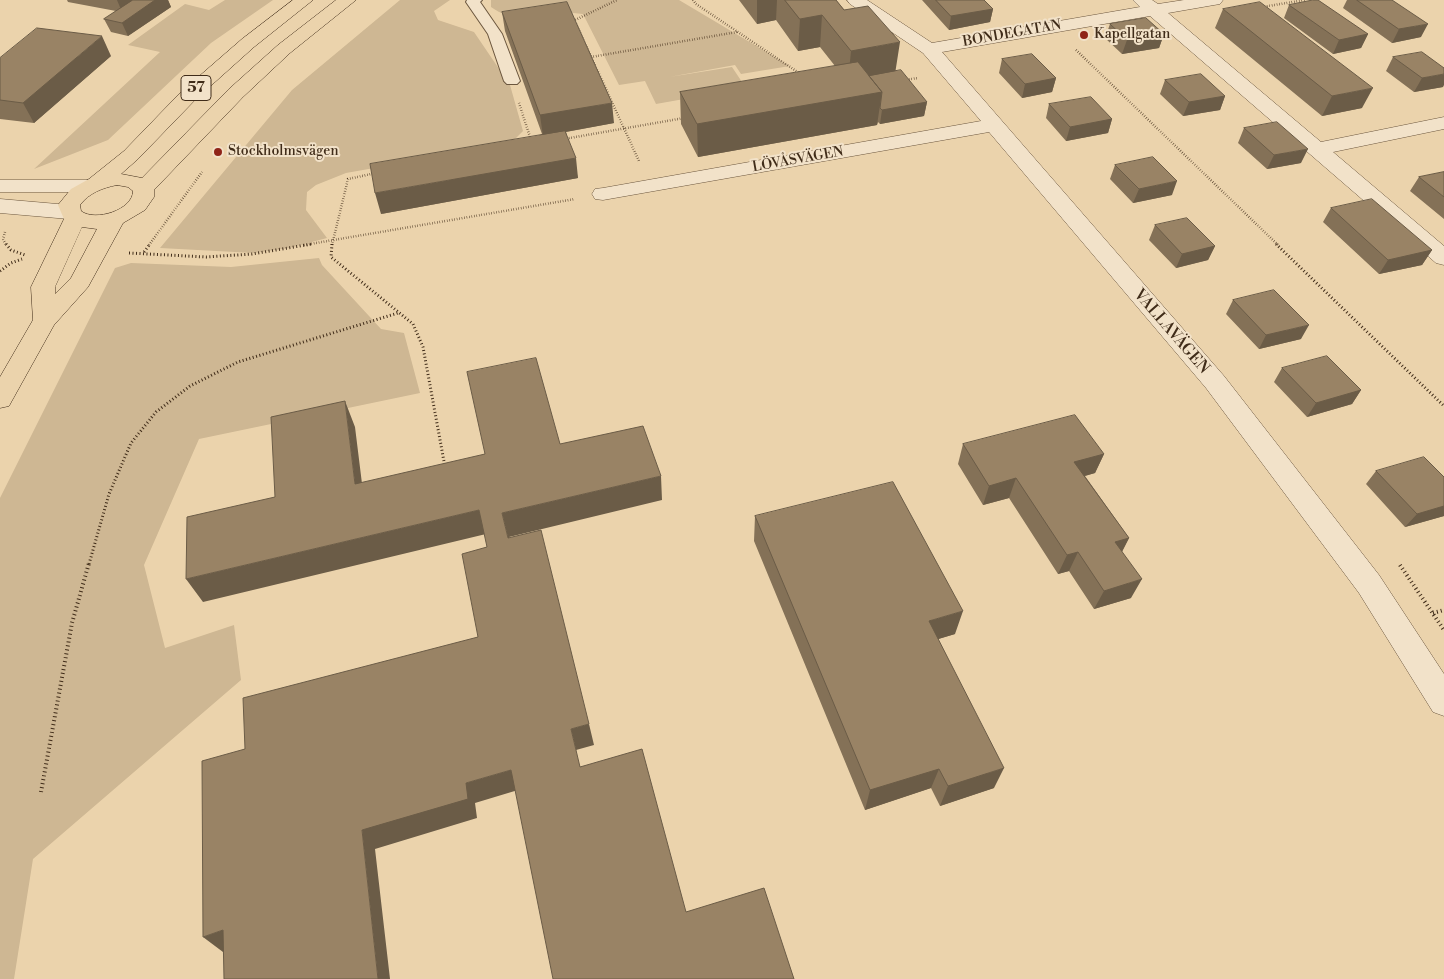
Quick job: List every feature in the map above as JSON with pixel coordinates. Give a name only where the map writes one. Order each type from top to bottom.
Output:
[{"type":"main road","name":"57","points":[[45,320],[43,287],[72,215],[69,205],[73,198],[94,185],[131,154],[188,96],[248,43],[304,0]]},
{"type":"main road","name":"57","points":[[144,188],[236,93],[284,49],[347,0]]},
{"type":"main road","name":"57","points":[[72,215],[85,222],[114,219],[136,209],[145,195],[144,188],[138,183],[129,180],[117,180],[94,185]]},
{"type":"main road","points":[[0,399],[45,320],[80,282],[114,219]]},
{"type":"street","name":"VALLAVÄGEN","points":[[856,0],[929,49],[1221,390],[1369,584],[1444,702]]},
{"type":"street","name":"BONDEGATAN","points":[[929,49],[1148,5],[1214,0]]},
{"type":"street","points":[[1148,5],[1444,258]]},
{"type":"street","points":[[1318,149],[1444,123]]},
{"type":"street","name":"LÖVÅSVÄGEN","points":[[603,194],[994,125]]},
{"type":"street","points":[[0,186],[94,185]]},
{"type":"street","points":[[4,215],[72,215]]},
{"type":"lane","points":[[475,0],[473,2],[494,34],[512,81]]},
{"type":"path","points":[[573,21],[617,0]]},
{"type":"path","points":[[693,0],[804,76]]},
{"type":"path","points":[[571,17],[651,186]]},
{"type":"path","points":[[591,56],[738,32]]},
{"type":"path","points":[[1074,47],[1444,406]]},
{"type":"path","points":[[903,80],[949,73]]},
{"type":"path","points":[[512,81],[532,144]]},
{"type":"path","points":[[560,140],[692,116]]},
{"type":"path","points":[[205,168],[180,205],[144,252],[228,257],[603,194]]},
{"type":"path","points":[[377,173],[348,180],[332,241],[332,257],[412,324],[423,347],[447,476]]},
{"type":"path","points":[[0,271],[11,263],[30,256],[14,252],[6,246],[2,239],[4,215]]},
{"type":"path","points":[[41,792],[72,623],[110,494],[131,442],[156,412],[190,386],[238,362],[398,313]]},
{"type":"path","points":[[1433,614],[1444,610]]},
{"type":"shaded area","points":[[225,0],[273,0],[211,43],[108,140],[34,169],[160,52],[128,45],[185,4],[209,10]]},
{"type":"shaded area","points":[[400,0],[450,0],[434,11],[438,20],[474,32],[510,85],[523,131],[510,144],[346,173],[316,185],[307,192],[306,210],[327,238],[289,248],[254,253],[160,248],[292,90]]},
{"type":"shaded area","points":[[491,0],[679,0],[790,66],[741,74],[735,65],[669,77],[732,67],[746,88],[656,104],[645,81],[619,85],[583,14],[558,13],[522,17],[507,15],[491,7]]},
{"type":"shaded area","points":[[319,258],[322,265],[381,329],[404,333],[420,393],[199,439],[144,565],[165,648],[234,625],[241,680],[33,859],[14,979],[0,979],[0,498],[115,268],[131,263],[231,267]]},
{"type":"building","points":[[133,0],[155,0],[122,23],[104,19]]},
{"type":"building","points":[[785,0],[836,0],[844,10],[868,6],[900,42],[851,51],[822,15],[800,19]]},
{"type":"building","points":[[936,0],[984,0],[993,9],[951,16]]},
{"type":"building","points":[[1318,0],[1368,34],[1339,40],[1289,5]]},
{"type":"building","points":[[1357,0],[1392,0],[1428,24],[1399,29]]},
{"type":"building","points":[[567,2],[612,103],[540,115],[502,12]]},
{"type":"building","points":[[1260,2],[1373,88],[1332,96],[1223,9]]},
{"type":"building","points":[[1146,18],[1164,34],[1127,40],[1110,24]]},
{"type":"building","points":[[37,28],[102,36],[23,103],[0,100],[0,58]]},
{"type":"building","points":[[1422,52],[1444,68],[1444,74],[1422,78],[1393,57]]},
{"type":"building","points":[[1032,54],[1056,78],[1025,84],[1002,59]]},
{"type":"building","points":[[858,62],[882,92],[697,124],[680,92]]},
{"type":"building","points":[[901,70],[927,102],[882,110],[880,108],[882,92],[869,76]]},
{"type":"building","points":[[1201,74],[1225,96],[1189,102],[1165,80]]},
{"type":"building","points":[[1091,97],[1112,119],[1070,127],[1049,104]]},
{"type":"building","points":[[1277,122],[1308,149],[1274,155],[1244,128]]},
{"type":"building","points":[[565,131],[576,158],[375,193],[370,164]]},
{"type":"building","points":[[1153,157],[1177,181],[1139,189],[1115,165]]},
{"type":"building","points":[[1444,172],[1444,197],[1419,177]]},
{"type":"building","points":[[1372,199],[1432,250],[1388,260],[1331,208]]},
{"type":"building","points":[[1187,218],[1215,246],[1182,254],[1155,225]]},
{"type":"building","points":[[1274,290],[1309,325],[1266,335],[1233,300]]},
{"type":"building","points":[[1327,356],[1361,390],[1316,403],[1282,368]]},
{"type":"building","points":[[536,358],[560,444],[643,426],[661,476],[502,513],[508,538],[541,530],[589,724],[571,729],[580,767],[642,749],[686,912],[764,888],[794,979],[553,979],[511,770],[466,783],[468,799],[362,830],[378,979],[224,979],[223,930],[203,937],[202,761],[245,749],[243,698],[478,637],[462,554],[487,547],[479,510],[186,579],[187,517],[275,497],[271,417],[345,401],[355,484],[485,454],[467,372]]},
{"type":"building","points":[[1075,415],[1104,454],[1074,462],[1129,538],[1115,542],[1142,579],[1104,591],[1078,552],[1067,555],[1016,478],[989,486],[963,444]]},
{"type":"building","points":[[1424,457],[1444,477],[1444,506],[1417,514],[1376,471]]},
{"type":"building","points":[[893,482],[963,611],[929,621],[1004,768],[948,786],[939,769],[870,790],[755,516]]},
{"type":"place","name":"Kapellgatan","points":[[1084,35]]},
{"type":"place","name":"Stockholmsvägen","points":[[218,152]]}]
